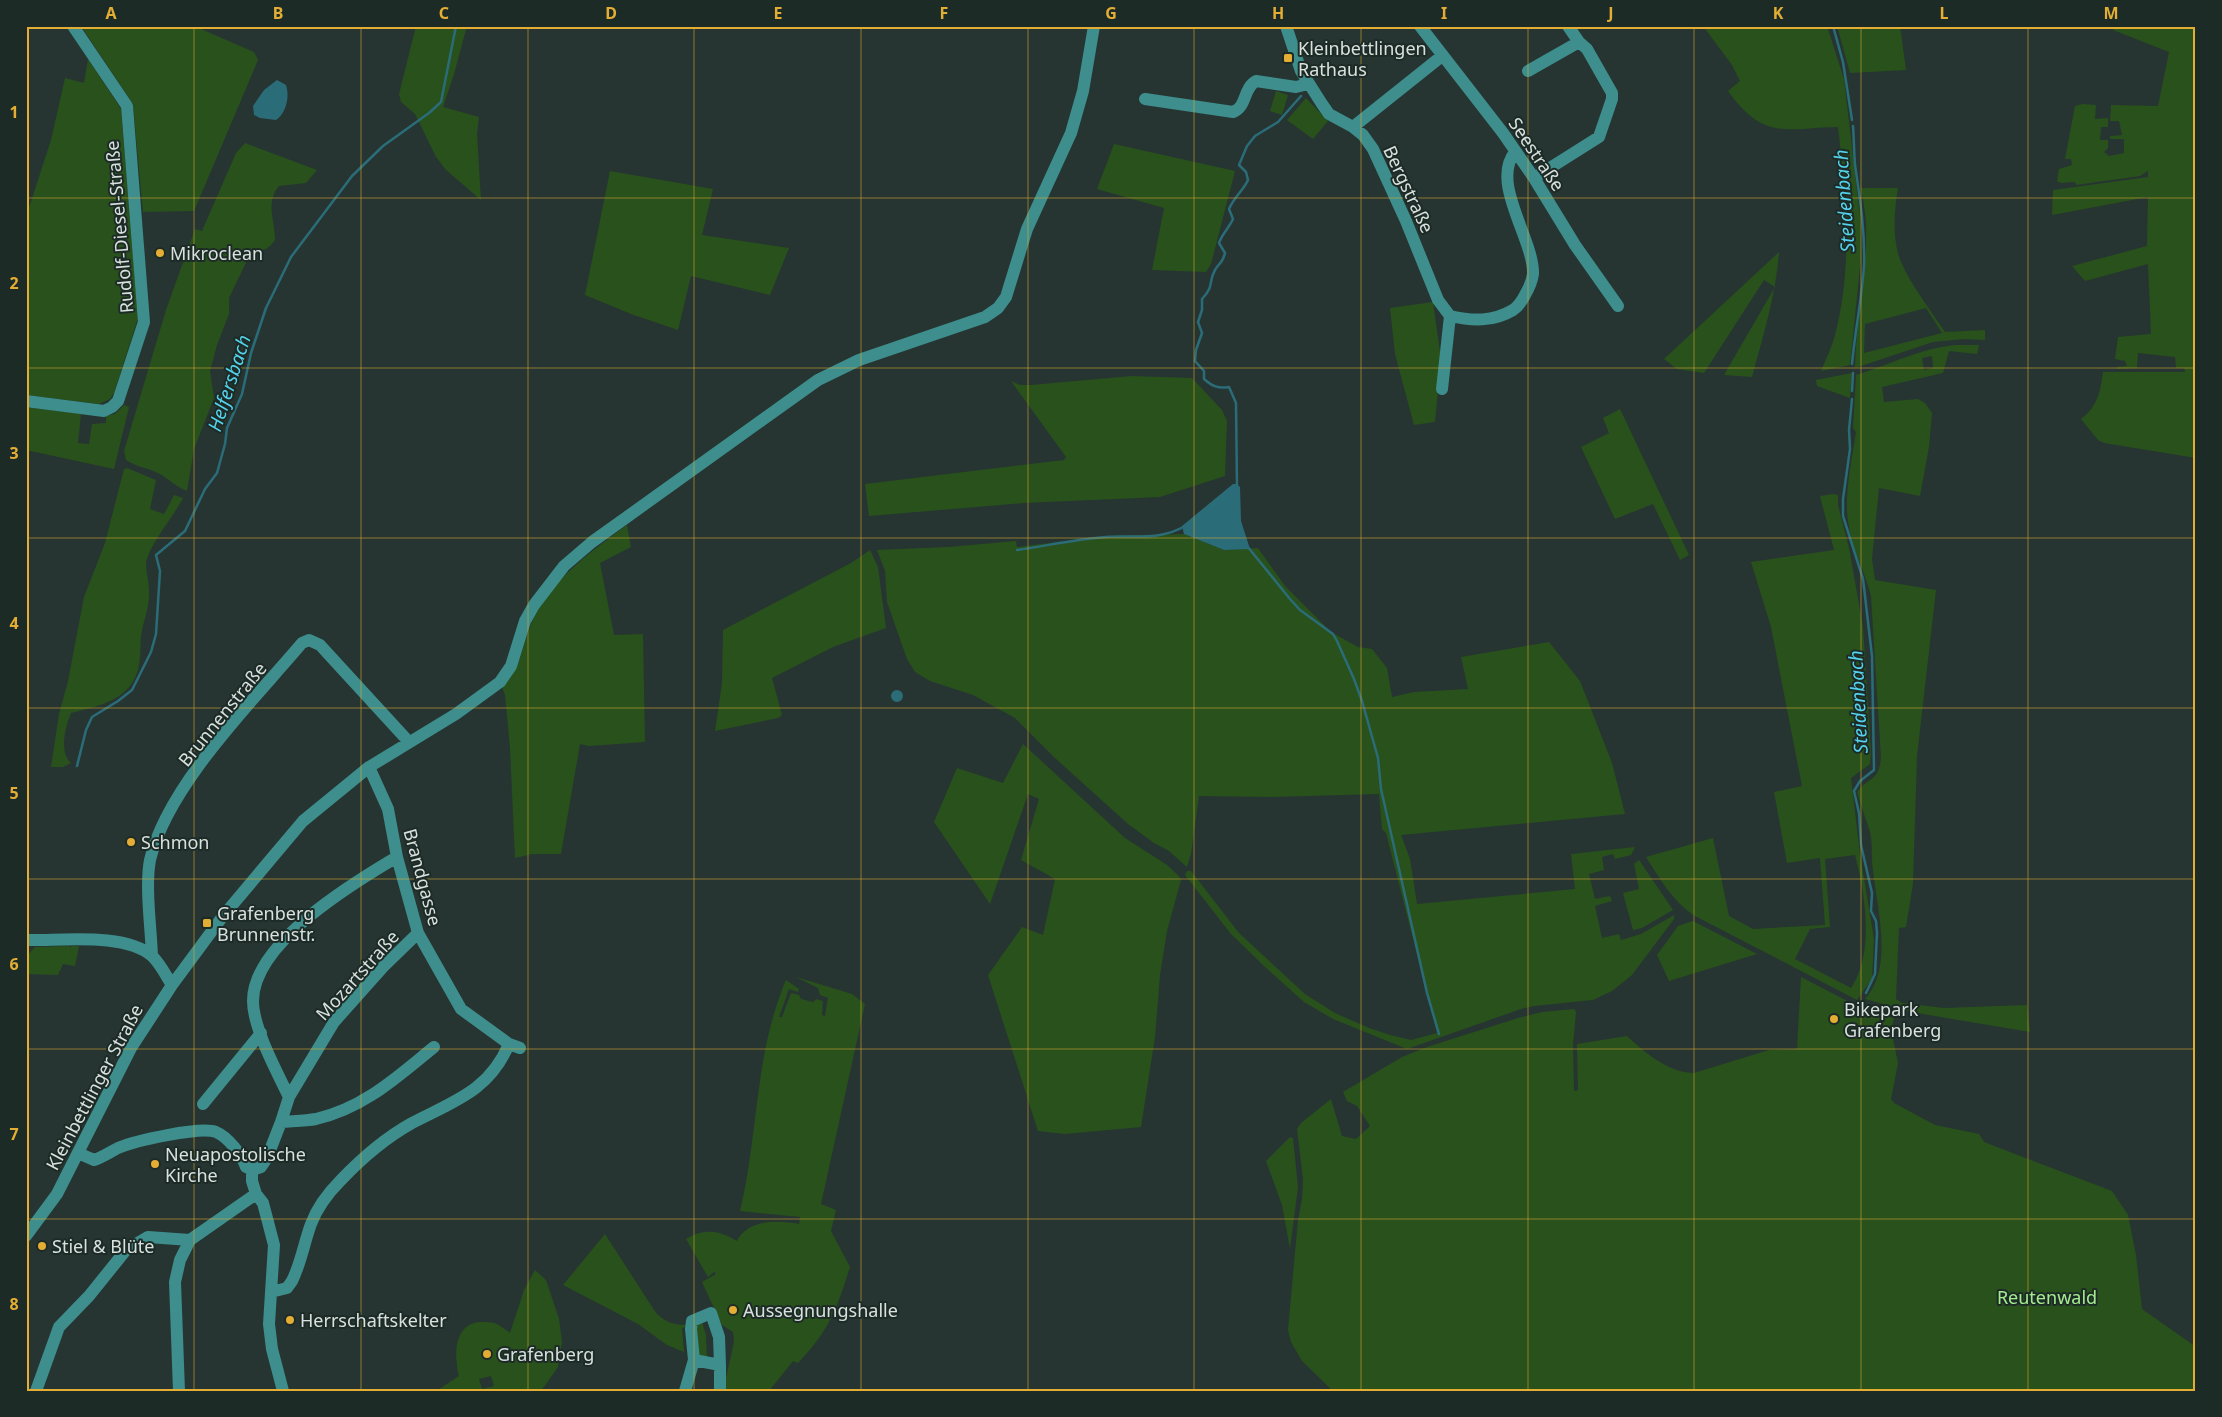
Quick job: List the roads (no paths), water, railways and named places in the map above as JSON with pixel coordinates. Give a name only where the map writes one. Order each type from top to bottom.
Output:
[{"type":"street","name":"Rudolf-Diesel-Straße","points":[[26,401],[104,411],[112,408],[118,401],[144,322],[127,106],[73,26]]},
{"type":"street","name":"Kleinbettlinger Straße","points":[[26,1236],[57,1194],[131,1048],[172,985],[223,916],[303,821],[369,768],[408,742],[456,714],[507,675],[525,620],[564,566],[592,542],[818,380],[859,360],[985,317],[998,308],[1006,297],[1027,229],[1061,158],[1077,115],[1094,26]]},
{"type":"street","name":"Bergstraße","points":[[1286,26],[1295,58],[1308,84],[1330,114],[1363,135],[1382,166],[1438,300],[1450,316]]},
{"type":"street","name":"Seestraße","points":[[1420,26],[1526,166],[1575,245],[1618,306]]},
{"type":"street","points":[[1534,178],[1599,136],[1612,99],[1612,93],[1590,53],[1579,42],[1568,26]]},
{"type":"street","points":[[1528,71],[1579,42]]},
{"type":"street","points":[[1353,128],[1442,56]]},
{"type":"street","points":[[1145,99],[1232,112],[1242,106],[1249,87],[1256,81],[1296,87],[1308,84]]},
{"type":"street","points":[[1442,389],[1450,316],[1481,320],[1499,317],[1516,308],[1529,288],[1533,272],[1531,259],[1508,188],[1511,157],[1515,152]]},
{"type":"street","points":[[1509,175],[1526,166]]},
{"type":"street","name":"Brunnenstraße","points":[[152,956],[150,863],[157,835],[173,805],[207,755],[302,643],[309,640],[320,645],[408,742]]},
{"type":"street","name":"Brandgasse","points":[[271,1292],[287,1288],[292,1282],[312,1222],[330,1193],[343,1178],[374,1150],[411,1124],[452,1104],[488,1079],[503,1058],[515,1046],[461,1009],[418,933],[397,857],[388,809],[369,768]]},
{"type":"street","points":[[289,1097],[254,1018],[252,1000],[257,979],[267,959],[288,937],[340,891],[397,857]]},
{"type":"street","name":"Mozartstraße","points":[[252,1170],[260,1167],[267,1158],[289,1097],[334,1022],[383,967],[418,933]]},
{"type":"street","points":[[26,940],[107,939],[126,943],[152,956],[172,985]]},
{"type":"street","points":[[203,1104],[261,1033]]},
{"type":"street","points":[[281,1122],[316,1119],[352,1108],[379,1092],[434,1047]]},
{"type":"street","points":[[78,1154],[94,1160],[120,1148],[176,1134],[206,1130],[216,1132],[226,1138],[243,1160],[246,1167],[252,1170],[252,1181],[256,1194],[262,1204],[274,1245],[269,1317],[270,1337],[280,1387],[283,1391]]},
{"type":"street","points":[[179,1391],[175,1282],[180,1260],[190,1240],[256,1194]]},
{"type":"street","points":[[36,1391],[59,1327],[89,1296],[126,1250],[148,1237],[190,1240]]},
{"type":"street","points":[[685,1391],[694,1360],[690,1329],[692,1321],[711,1313],[718,1337],[720,1391]]},
{"type":"street","points":[[694,1360],[720,1365]]},
{"type":"water","points":[[277,80],[286,85],[288,95],[282,113],[276,120],[260,118],[254,115],[253,106],[264,90]]},
{"type":"water","points":[[1233,484],[1237,484],[1240,487],[1241,521],[1250,549],[1224,550],[1184,534],[1182,526]]},
{"type":"water","points":[[895,690],[899,690],[903,696],[899,702],[895,702],[891,698],[891,694]]},
{"type":"waterway","name":"Helfersbach","points":[[77,766],[86,730],[92,717],[132,690],[151,652],[156,634],[160,571],[156,555],[185,531],[205,489],[217,473],[225,444],[227,428],[242,394],[251,353],[266,308],[291,257],[352,176],[383,146],[429,113],[441,102],[456,26]]},
{"type":"waterway","name":"Steidenbach","points":[[1833,26],[1843,62],[1852,120]]},
{"type":"waterway","points":[[1237,487],[1236,403],[1229,387],[1218,387],[1204,379],[1204,371],[1195,361],[1196,350],[1202,333],[1198,322],[1202,310],[1202,299],[1209,290],[1216,267],[1223,260],[1225,253],[1219,243],[1233,219],[1229,209],[1248,180],[1246,172],[1239,165],[1247,146],[1255,136],[1278,122],[1301,96]]},
{"type":"waterway","name":"Steidenbach","points":[[1852,364],[1864,265],[1864,239],[1855,165],[1853,126]]},
{"type":"waterway","name":"Steidenbach","points":[[1852,391],[1853,373]]},
{"type":"waterway","name":"Steidenbach","points":[[1852,399],[1849,430],[1850,449],[1843,499],[1843,516],[1863,579],[1872,656],[1874,770],[1860,781],[1854,791],[1859,813],[1861,845],[1872,893],[1871,911],[1876,921],[1877,933],[1875,974],[1866,993]]},
{"type":"waterway","points":[[1017,550],[1095,538],[1156,536],[1176,531],[1185,526]]},
{"type":"waterway","points":[[1247,546],[1300,610],[1333,634],[1354,679],[1378,758],[1381,789],[1427,993],[1439,1034]]},
{"type":"place","name":"Kleinbettlingen Rathaus","points":[[1288,58]]},
{"type":"place","name":"Mikroclean","points":[[160,253]]},
{"type":"place","name":"Schmon","points":[[131,842]]},
{"type":"place","name":"Grafenberg Brunnenstr.","points":[[207,923]]},
{"type":"place","name":"Bikepark Grafenberg","points":[[1834,1019]]},
{"type":"place","name":"Neuapostolische Kirche","points":[[155,1164]]},
{"type":"place","name":"Stiel & Blüte","points":[[42,1246]]},
{"type":"place","name":"Aussegnungshalle","points":[[733,1310]]},
{"type":"place","name":"Herrschaftskelter","points":[[290,1320]]},
{"type":"place","name":"Grafenberg","points":[[487,1354]]},
{"type":"park label","name":"Reutenwald","points":[[2047,1297]]}]
